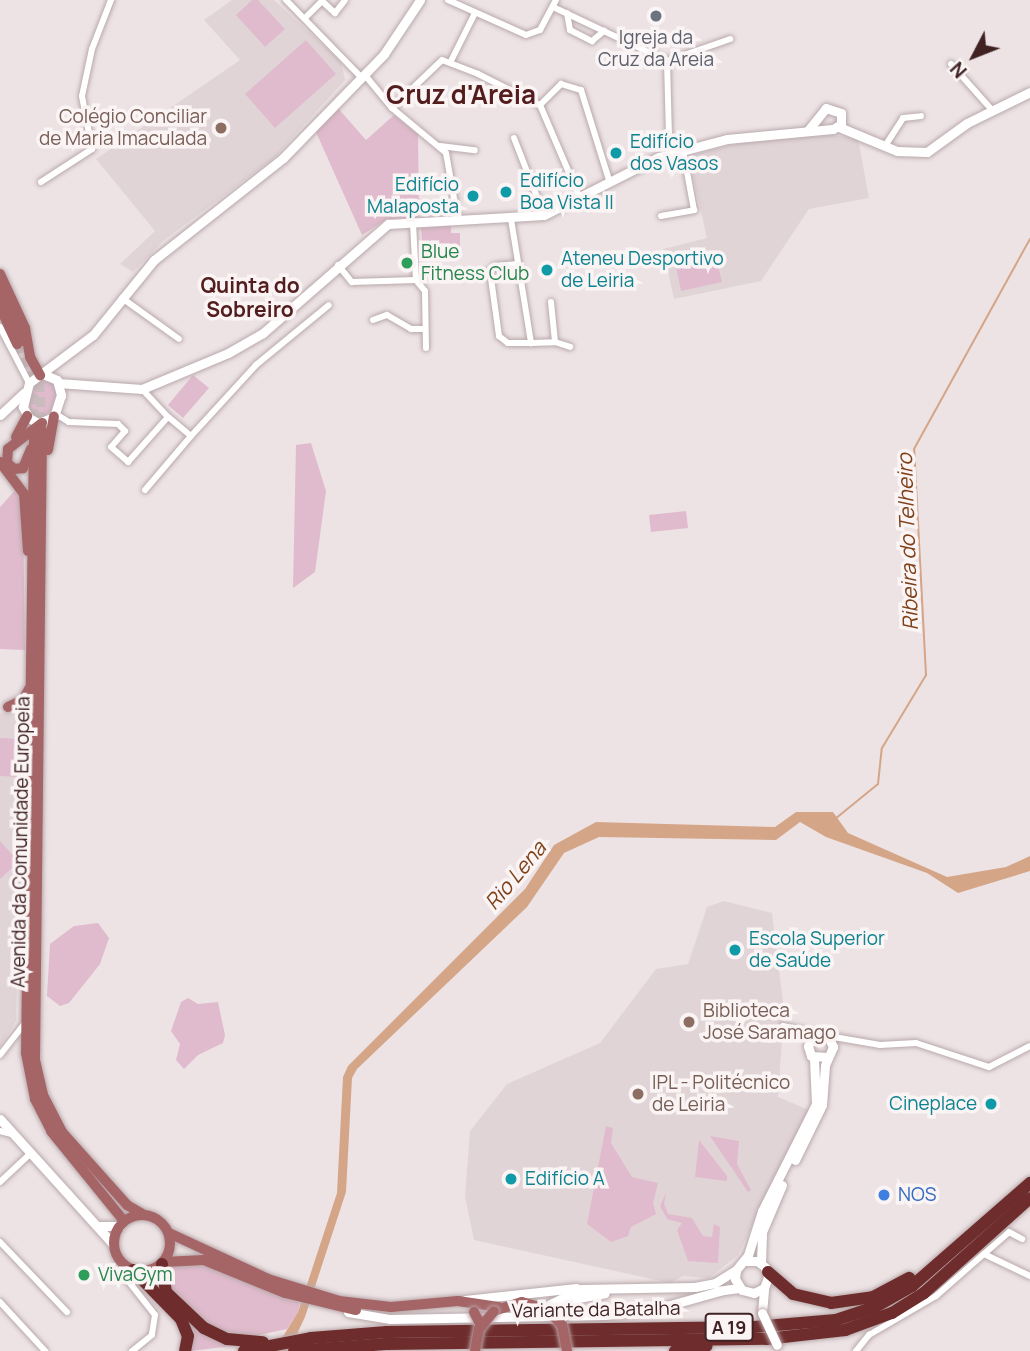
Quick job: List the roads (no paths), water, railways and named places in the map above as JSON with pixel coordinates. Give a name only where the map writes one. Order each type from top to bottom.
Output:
[{"type":"highway","name":"Variante da Batalha","points":[[163,1263],[164,1289],[192,1318],[227,1339],[251,1347],[328,1336],[824,1323],[867,1311],[904,1292],[1030,1184]]},
{"type":"highway","name":"Variante da Batalha","points":[[294,1351],[734,1340],[825,1334],[892,1312],[935,1284],[1030,1198]]},
{"type":"highway","points":[[765,1267],[781,1287],[808,1299],[840,1303],[873,1297],[921,1270],[1006,1204]]},
{"type":"highway","points":[[129,1268],[181,1319],[188,1336],[185,1351]]},
{"type":"highway","points":[[675,1351],[734,1340]]},
{"type":"main road","points":[[3,412],[41,375],[59,364],[98,330],[154,260],[279,162],[390,46],[420,0]]},
{"type":"main road","points":[[808,130],[833,107],[841,123],[885,146],[906,153],[927,152],[992,110],[1030,92]]},
{"type":"main road","points":[[820,117],[824,127]]},
{"type":"main road","points":[[0,274],[25,328],[30,356],[41,375],[77,384],[142,389],[257,338],[384,225],[544,215],[609,180],[683,150],[727,139],[808,130],[841,123]]},
{"type":"main road","points":[[0,290],[20,343],[0,307]]},
{"type":"main road","points":[[43,618],[48,445],[61,396],[57,381],[59,364]]},
{"type":"main road","points":[[61,396],[77,384]]},
{"type":"main road","points":[[0,452],[19,435],[26,414],[27,388]]},
{"type":"main road","points":[[3,412],[26,414],[39,429],[55,415]]},
{"type":"main road","name":"Avenida da Comunidade Europeia","points":[[39,429],[30,725],[27,1065],[40,1111],[61,1145],[122,1223]]},
{"type":"main road","name":"Avenida da Comunidade Europeia","points":[[39,429],[43,618],[37,1073],[47,1106],[69,1141],[127,1205],[144,1215]]},
{"type":"main road","points":[[0,463],[26,499],[34,593]]},
{"type":"main road","points":[[4,707],[23,700],[32,682]]},
{"type":"main road","points":[[4,707],[23,714],[30,725]]},
{"type":"main road","points":[[0,1119],[114,1245],[129,1268],[148,1271],[163,1263],[212,1262],[321,1300],[391,1307],[581,1289],[695,1287],[720,1280],[744,1261],[762,1211],[816,1104],[814,1058],[808,1042],[823,1035],[833,1047],[828,1057],[822,1104],[764,1226],[764,1288],[759,1301],[779,1351]]},
{"type":"main road","points":[[814,1058],[828,1057]]},
{"type":"main road","points":[[96,1226],[122,1223],[144,1215],[159,1220],[169,1233],[286,1289]]},
{"type":"main road","points":[[114,1245],[122,1223]]},
{"type":"main road","points":[[163,1263],[170,1248],[169,1233]]},
{"type":"main road","points":[[744,1261],[765,1267]]},
{"type":"main road","points":[[736,1270],[743,1290],[759,1301]]},
{"type":"main road","points":[[567,1351],[562,1316],[578,1298],[597,1293],[764,1288]]},
{"type":"main road","points":[[546,1309],[581,1289]]},
{"type":"main road","points":[[321,1300],[335,1308],[390,1319],[592,1316],[650,1310],[720,1291]]},
{"type":"main road","points":[[458,1301],[497,1309],[522,1302],[562,1316]]},
{"type":"main road","points":[[335,1308],[390,1311],[462,1307],[474,1312],[481,1326]]},
{"type":"main road","points":[[475,1351],[481,1326],[497,1309]]},
{"type":"street","points":[[41,182],[92,149],[82,96],[92,49],[111,0]]},
{"type":"street","points":[[286,0],[392,108],[440,146],[450,163],[458,221]]},
{"type":"street","points":[[305,18],[323,0],[335,13],[345,0]]},
{"type":"street","points":[[448,0],[530,35],[540,30],[554,3],[567,13],[667,61],[730,39]]},
{"type":"street","points":[[451,61],[475,13]]},
{"type":"street","points":[[567,13],[570,30],[592,41],[604,31]]},
{"type":"street","points":[[392,108],[438,62],[451,61],[540,104],[579,196]]},
{"type":"street","points":[[667,61],[669,137]]},
{"type":"street","points":[[951,64],[992,110]]},
{"type":"street","points":[[540,104],[561,84],[579,88],[609,180]]},
{"type":"street","points":[[885,146],[902,118],[920,116]]},
{"type":"street","points":[[514,138],[544,215]]},
{"type":"street","points":[[440,146],[475,150]]},
{"type":"street","points":[[661,216],[694,210],[683,150]]},
{"type":"street","points":[[511,219],[531,343]]},
{"type":"street","points":[[413,223],[416,280],[425,291],[426,348]]},
{"type":"street","points":[[518,264],[495,266],[490,271],[499,336],[508,343],[555,342],[570,347]]},
{"type":"street","points":[[338,265],[352,282],[416,280]]},
{"type":"street","points":[[122,298],[179,339]]},
{"type":"street","points":[[551,302],[555,342]]},
{"type":"street","points":[[145,490],[256,365],[329,305]]},
{"type":"street","points":[[373,320],[387,315],[411,329],[425,328]]},
{"type":"street","points":[[0,327],[14,355],[25,369],[27,388]]},
{"type":"street","points":[[14,355],[30,356]]},
{"type":"street","points":[[142,389],[168,417],[191,436]]},
{"type":"street","points":[[55,415],[69,422],[118,424],[125,431],[111,447],[128,462],[168,417]]},
{"type":"street","points":[[0,1055],[26,1019]]},
{"type":"street","points":[[783,1026],[844,1039],[916,1044],[989,1068],[1030,1046]]},
{"type":"street","points":[[801,1030],[808,1042]]},
{"type":"street","points":[[833,1047],[844,1039]]},
{"type":"street","points":[[0,1131],[15,1136]]},
{"type":"street","points":[[0,1182],[31,1153]]},
{"type":"street","points":[[856,1351],[872,1333],[936,1296],[1009,1232],[1023,1239]]},
{"type":"street","points":[[0,1242],[67,1312]]},
{"type":"street","points":[[984,1255],[1030,1276]]},
{"type":"street","points":[[129,1268],[125,1276],[156,1315],[152,1335],[132,1351]]},
{"type":"street","points":[[0,1302],[45,1351]]},
{"type":"waterway","name":"Ribeira do Telheiro","points":[[835,819],[878,784],[882,748],[926,675],[914,449],[1030,239]]},
{"type":"tunnel","points":[[17,344],[32,379],[34,428]]},
{"type":"tunnel","points":[[39,382],[42,429]]},
{"type":"place","name":"Igreja da Cruz da Areia","points":[[656,16]]},
{"type":"place","name":"Colégio Conciliar de Maria Imaculada","points":[[221,128]]},
{"type":"place","name":"Edifício dos Vasos","points":[[616,153]]},
{"type":"place","name":"Edifício Boa Vista II","points":[[506,192]]},
{"type":"place","name":"Edifício Malaposta","points":[[473,196]]},
{"type":"place","name":"Blue Fitness Club","points":[[407,263]]},
{"type":"place","name":"Ateneu Desportivo de Leiria","points":[[547,270]]},
{"type":"place","name":"Escola Superior de Saúde","points":[[735,950]]},
{"type":"place","name":"Biblioteca José Saramago","points":[[689,1022]]},
{"type":"place","name":"IPL - Politécnico de Leiria","points":[[638,1094]]},
{"type":"place","name":"Cineplace","points":[[991,1104]]},
{"type":"place","name":"Edifício A","points":[[511,1179]]},
{"type":"place","name":"NOS","points":[[884,1195]]},
{"type":"place","name":"VivaGym","points":[[84,1275]]},
{"type":"district","name":"Cruz d'Areia","points":[[461,95]]},
{"type":"district","name":"Quinta do Sobreiro","points":[[250,297]]},
{"type":"water label","name":"Rio Lena","points":[[515,875]]}]
